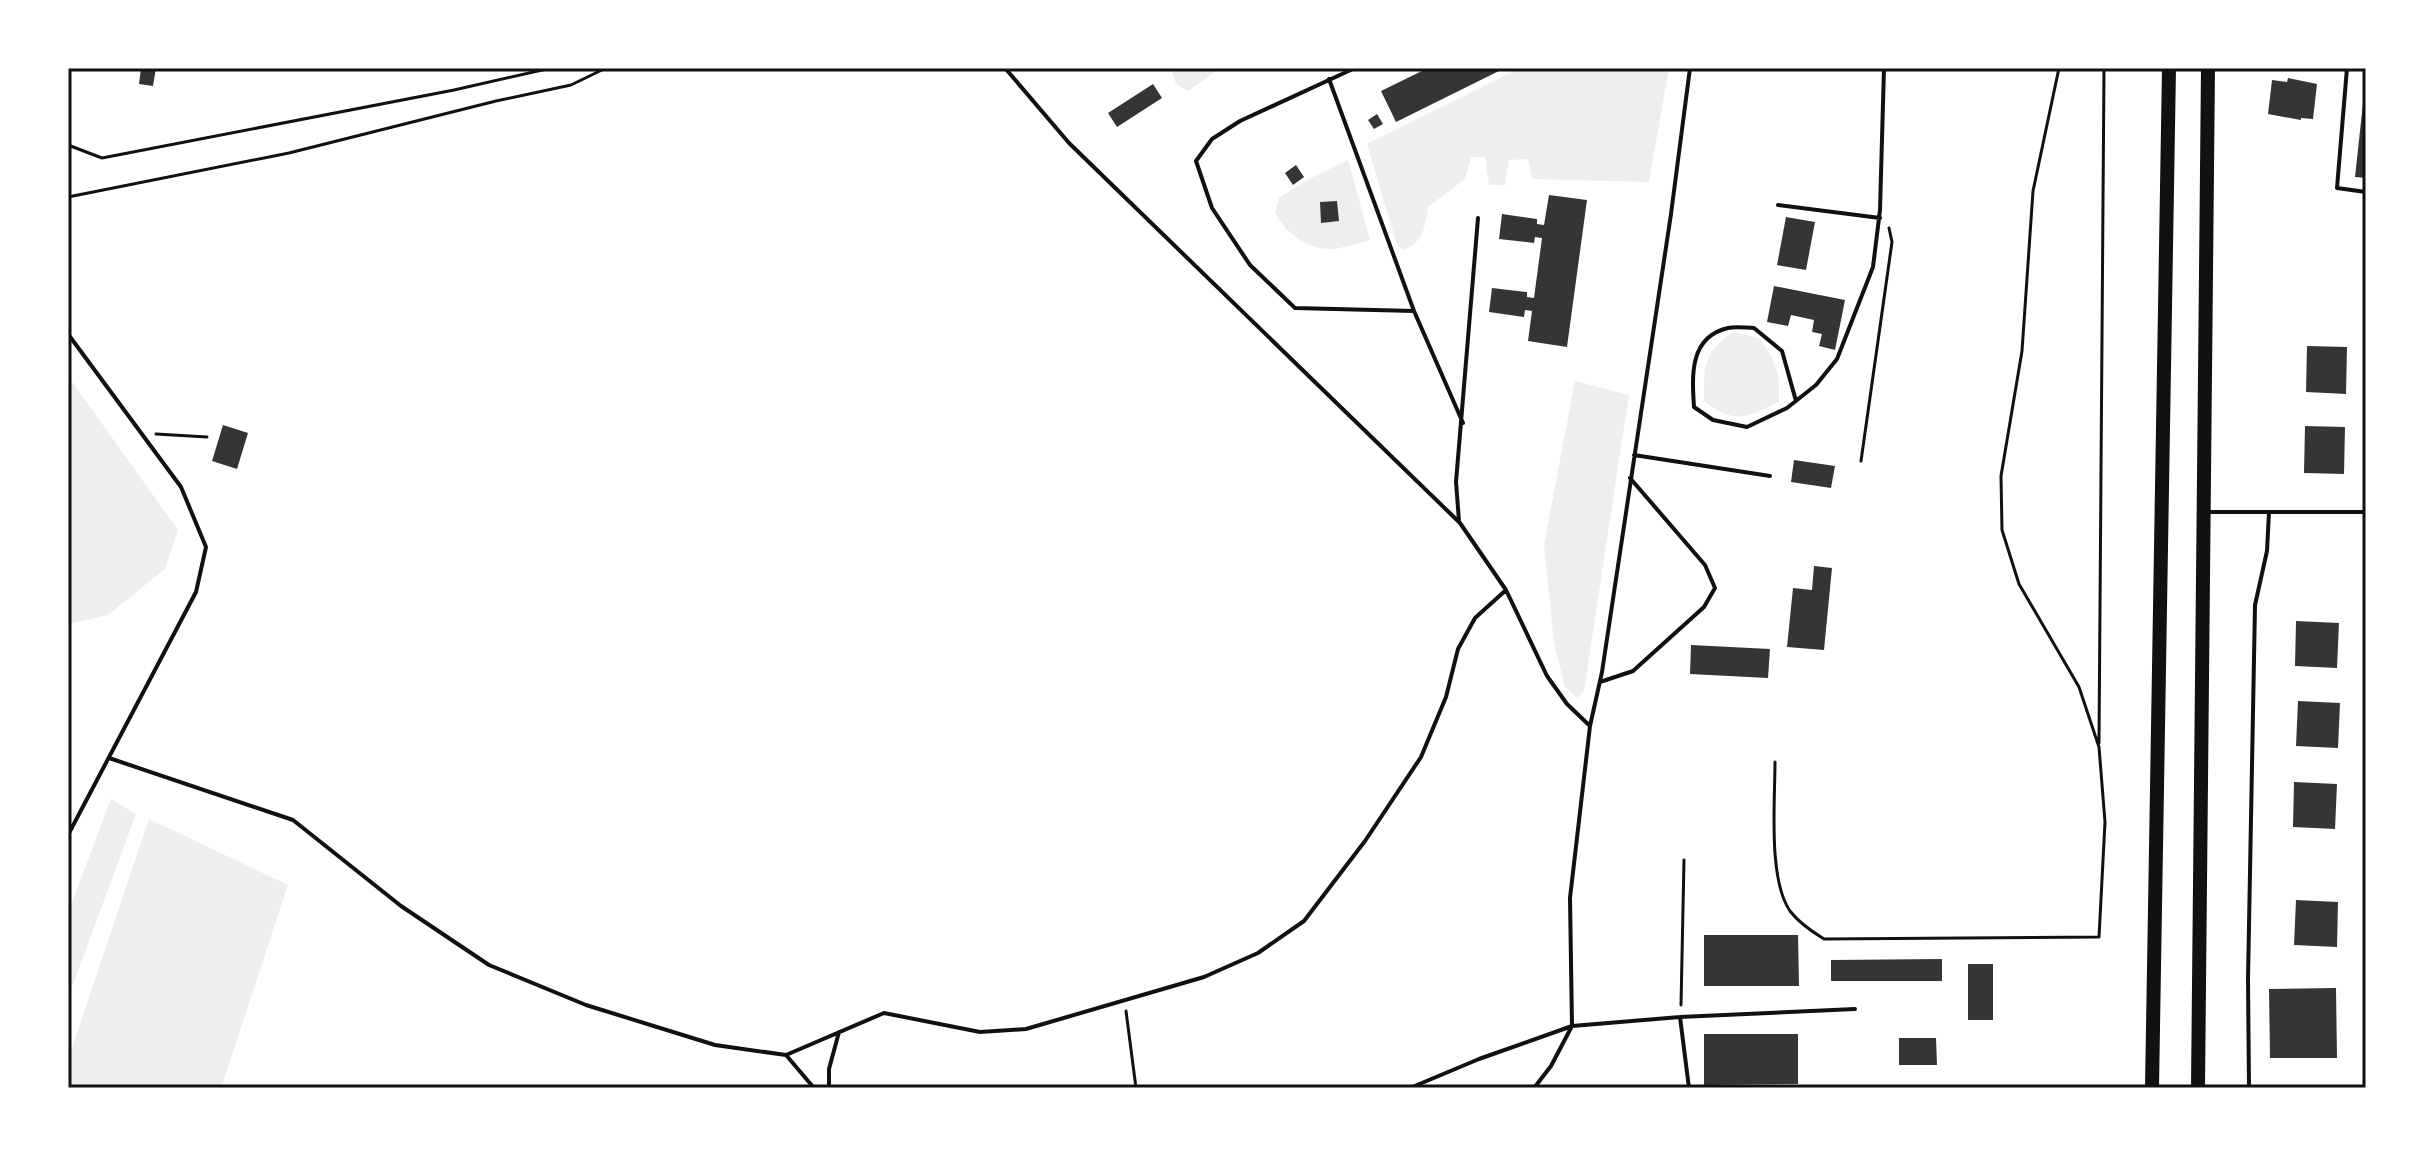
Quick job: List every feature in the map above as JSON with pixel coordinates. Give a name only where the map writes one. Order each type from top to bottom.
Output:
[{"type":"main road","points":[[2152,1088],[2169,68]]},
{"type":"main road","points":[[2198,1088],[2208,68]]},
{"type":"lane","points":[[1005,68],[1069,143],[1460,523],[1506,590],[1547,676],[1567,704],[1590,726]]},
{"type":"lane","points":[[1355,68],[1240,121],[1212,139],[1196,161],[1212,208],[1250,265],[1295,308],[1414,311]]},
{"type":"lane","points":[[1534,1088],[1551,1066],[1572,1026],[1570,898],[1590,726],[1600,682],[1690,68]]},
{"type":"lane","points":[[1796,401],[1782,351],[1754,328],[1727,328],[1702,343],[1691,371],[1694,407],[1713,420],[1747,427],[1796,401],[1816,385],[1837,359],[1873,267],[1880,218],[1884,68]]},
{"type":"lane","points":[[2347,68],[2337,188],[2366,192]]},
{"type":"lane","points":[[1329,79],[1414,311],[1463,423]]},
{"type":"lane","points":[[1778,205],[1880,218]]},
{"type":"lane","points":[[1460,523],[1456,482],[1478,218]]},
{"type":"lane","points":[[68,334],[181,487],[206,547],[196,592],[68,835]]},
{"type":"lane","points":[[1634,455],[1770,476]]},
{"type":"lane","points":[[1600,682],[1633,671],[1704,607],[1715,588],[1705,565],[1630,478]]},
{"type":"lane","points":[[2205,512],[2366,512]]},
{"type":"lane","points":[[2258,1088],[2249,1088],[2248,979],[2255,605],[2267,551],[2269,512]]},
{"type":"lane","points":[[109,758],[293,820],[401,906],[489,965],[586,1005],[715,1045],[786,1055],[884,1013],[980,1032],[1026,1029],[1204,977],[1258,953],[1304,921],[1365,841],[1421,757],[1446,697],[1458,649],[1475,618],[1506,590]]},
{"type":"lane","points":[[1410,1088],[1479,1059],[1572,1026],[1680,1017],[1855,1009]]},
{"type":"lane","points":[[1680,1017],[1689,1088]]},
{"type":"lane","points":[[829,1088],[829,1069],[839,1030]]},
{"type":"lane","points":[[786,1055],[814,1088]]},
{"type":"path","points":[[68,145],[102,158],[454,90],[551,68]]},
{"type":"path","points":[[68,197],[289,153],[571,85],[606,68]]},
{"type":"path","points":[[2059,68],[2033,191],[2022,351],[2001,476],[2002,530],[2019,584],[2079,687],[2099,747]]},
{"type":"path","points":[[1775,762],[1776,874],[1789,909],[1808,929],[1824,939],[2099,937],[2105,822],[2099,747],[2104,68]]},
{"type":"path","points":[[1861,461],[1892,242],[1891,230],[1880,218]]},
{"type":"path","points":[[144,434],[207,437]]},
{"type":"path","points":[[1680,1017],[1684,860]]},
{"type":"path","points":[[1125,999],[1136,1088]]},
{"type":"shaded area","points":[[1171,68],[1220,68],[1188,91],[1176,84]]},
{"type":"shaded area","points":[[1520,68],[1669,68],[1649,182],[1532,179],[1528,159],[1509,160],[1505,185],[1489,185],[1485,157],[1471,157],[1465,179],[1428,207],[1420,238],[1404,250],[1397,245],[1367,144]]},
{"type":"shaded area","points":[[1348,160],[1370,240],[1332,249],[1306,243],[1291,233],[1279,219],[1275,212],[1279,198]]},
{"type":"shaded area","points":[[1733,332],[1759,338],[1778,374],[1779,401],[1750,415],[1724,414],[1704,401],[1707,361],[1716,347]]},
{"type":"shaded area","points":[[68,376],[178,530],[165,569],[108,615],[68,624]]},
{"type":"shaded area","points":[[1575,381],[1629,395],[1584,691],[1577,698],[1565,687],[1554,643],[1544,545]]},
{"type":"shaded area","points":[[111,799],[136,814],[68,998],[68,913]]},
{"type":"shaded area","points":[[149,819],[288,885],[221,1088],[68,1088],[68,1060]]},
{"type":"building","points":[[141,68],[156,68],[153,86],[139,84]]},
{"type":"building","points":[[1428,68],[1505,68],[1396,122],[1381,91]]},
{"type":"building","points":[[2288,78],[2317,84],[2313,119],[2268,114],[2272,80],[2287,82]]},
{"type":"building","points":[[1153,84],[1162,98],[1117,127],[1108,113]]},
{"type":"building","points":[[2366,94],[2366,178],[2355,177]]},
{"type":"building","points":[[1377,114],[1383,124],[1374,129],[1368,120]]},
{"type":"building","points":[[1296,165],[1304,177],[1293,185],[1285,173]]},
{"type":"building","points":[[1549,195],[1587,200],[1567,347],[1528,341],[1532,311],[1525,310],[1524,317],[1489,312],[1492,288],[1527,292],[1527,297],[1534,298],[1542,238],[1535,237],[1534,243],[1499,239],[1502,214],[1537,219],[1537,224],[1544,225]]},
{"type":"building","points":[[1337,201],[1339,221],[1321,223],[1320,202]]},
{"type":"building","points":[[1786,217],[1815,222],[1806,270],[1777,265]]},
{"type":"building","points":[[1774,286],[1845,300],[1835,350],[1819,346],[1822,334],[1812,332],[1814,320],[1791,315],[1788,326],[1767,322]]},
{"type":"building","points":[[2307,346],[2347,347],[2346,394],[2306,392]]},
{"type":"building","points":[[223,425],[248,433],[237,469],[212,461]]},
{"type":"building","points":[[2305,426],[2345,427],[2344,474],[2304,473]]},
{"type":"building","points":[[1794,460],[1835,466],[1831,488],[1791,482]]},
{"type":"building","points":[[1814,566],[1832,568],[1824,650],[1787,647],[1793,588],[1812,590]]},
{"type":"building","points":[[2296,621],[2339,623],[2337,668],[2295,666]]},
{"type":"building","points":[[1691,645],[1770,649],[1768,678],[1690,674]]},
{"type":"building","points":[[2298,701],[2340,703],[2338,748],[2296,746]]},
{"type":"building","points":[[2294,782],[2337,784],[2335,829],[2293,827]]},
{"type":"building","points":[[2296,900],[2338,902],[2337,947],[2294,945]]},
{"type":"building","points":[[1704,935],[1798,935],[1799,986],[1704,986]]},
{"type":"building","points":[[1942,959],[1942,981],[1831,981],[1831,960]]},
{"type":"building","points":[[1968,964],[1993,964],[1993,1020],[1968,1020]]},
{"type":"building","points":[[2336,988],[2337,1058],[2270,1058],[2269,989]]},
{"type":"building","points":[[1704,1034],[1798,1034],[1798,1084],[1704,1085]]},
{"type":"building","points":[[1899,1038],[1936,1038],[1937,1065],[1899,1065]]}]
